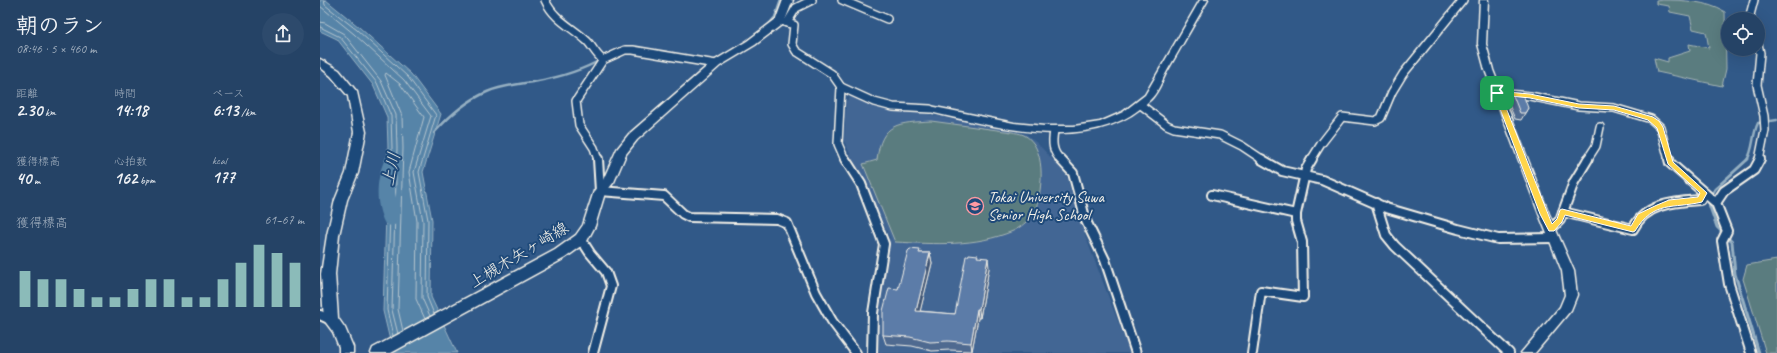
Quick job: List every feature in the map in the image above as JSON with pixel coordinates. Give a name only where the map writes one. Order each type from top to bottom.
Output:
[{"type":"main road","points":[[783,22],[788,0]]},
{"type":"main road","name":"上槻木矢ヶ崎線","points":[[378,353],[560,254],[581,239],[589,226],[600,191],[608,182],[621,152],[633,137],[716,64],[783,22]]},
{"type":"main road","points":[[320,62],[335,73],[353,95],[360,132],[352,173],[341,200],[333,235],[328,274],[326,317],[338,328],[346,347],[346,353]]},
{"type":"street","points":[[545,0],[554,15],[587,41],[601,59]]},
{"type":"street","points":[[812,0],[796,8],[783,22],[794,26],[792,44],[796,51],[832,74],[841,87],[880,104],[893,107],[930,110],[1054,131],[1091,128],[1122,117],[1142,105],[1156,85],[1204,0]]},
{"type":"street","points":[[842,0],[887,19]]},
{"type":"street","points":[[1252,353],[1261,291],[1302,297],[1302,242],[1296,222],[1296,214],[1306,169],[1342,117],[1375,121],[1381,118],[1392,92],[1403,74],[1463,0]]},
{"type":"street","points":[[1484,0],[1482,44],[1497,93],[1568,271],[1571,295],[1565,310],[1527,353]]},
{"type":"street","points":[[1751,12],[1754,0]]},
{"type":"street","points":[[716,64],[633,50],[625,50],[601,59],[576,101],[579,125],[594,148],[598,158],[600,191],[664,196],[683,214],[689,217],[777,219],[787,223],[816,293],[832,321],[856,353]]},
{"type":"street","points":[[1716,202],[1724,191],[1754,170],[1759,162],[1764,127],[1764,118],[1757,85],[1760,56]]},
{"type":"street","points":[[841,87],[838,144],[841,153],[861,184],[884,244],[873,313],[872,353]]},
{"type":"street","points":[[1497,93],[1530,96],[1579,106],[1614,108],[1650,118],[1657,123],[1660,127],[1670,163],[1716,202],[1725,236],[1729,284],[1751,353]]},
{"type":"street","points":[[1142,105],[1167,125],[1174,128],[1220,135],[1242,146],[1273,167],[1282,171],[1322,180],[1386,208],[1458,229],[1498,239],[1510,240],[1552,233],[1560,220],[1574,182],[1596,146],[1600,127]]},
{"type":"street","points":[[1054,131],[1052,142],[1054,151],[1061,161],[1070,166],[1073,173],[1086,221],[1105,260],[1136,353]]},
{"type":"street","points":[[1562,212],[1633,229],[1641,216],[1659,206],[1669,203],[1700,200],[1704,193]]},
{"type":"street","points":[[1212,195],[1296,214]]},
{"type":"street","points":[[1376,203],[1386,235],[1395,246],[1509,353]]},
{"type":"street","points":[[581,239],[590,255],[607,271],[611,286],[593,353]]},
{"type":"shaded area","name":"Tokai University Suwa Senior High School","points":[[851,97],[873,107],[917,112],[1026,134],[1039,145],[1066,174],[1086,238],[1130,353],[866,353],[869,302],[890,238],[844,141],[846,101]]},
{"type":"green space","points":[[1656,1],[1686,1],[1702,3],[1725,12],[1721,12],[1721,56],[1726,56],[1726,69],[1722,86],[1657,72],[1654,58],[1668,62],[1668,58],[1690,51],[1689,44],[1709,48],[1706,32],[1693,29],[1690,16],[1670,12],[1669,6],[1656,4]]},
{"type":"green space","points":[[931,121],[1012,132],[1024,135],[1031,140],[1039,157],[1041,179],[1036,208],[1027,221],[1013,231],[984,240],[940,244],[895,242],[863,164],[877,160],[879,147],[887,131],[901,124]]},
{"type":"green space","points":[[1777,260],[1777,353],[1766,353],[1743,279],[1747,265]]},
{"type":"water","points":[[320,0],[326,0],[359,27],[411,74],[441,114],[423,172],[432,220],[431,297],[457,353],[393,353],[383,311],[388,148],[387,117],[373,85],[337,39],[320,31]]},
{"type":"building","points":[[1512,93],[1523,94],[1528,108],[1525,113],[1520,113]]},
{"type":"building","points":[[910,249],[920,250],[919,253],[930,253],[916,311],[955,314],[966,256],[969,254],[978,255],[977,257],[988,258],[971,343],[948,341],[930,342],[910,337],[883,335],[883,311],[889,288],[898,289],[908,251]]},
{"type":"waterway","points":[[766,28],[775,17],[781,0]]},
{"type":"waterway","points":[[434,133],[458,110],[487,92],[506,86],[563,75],[587,67],[602,59]]},
{"type":"waterway","points":[[1747,160],[1751,151],[1758,123],[1777,120]]},
{"type":"waterway","name":"上川","points":[[391,219],[385,187],[393,159]]},
{"type":"waterway","points":[[1747,160],[1715,189],[1709,204],[1717,227],[1732,242],[1735,274],[1759,353]]},
{"type":"waterway","name":"上川","points":[[385,187],[389,182]]},
{"type":"place","name":"Tokai University Suwa Senior High School","points":[[975,206]]},
{"type":"route","points":[[1497,93],[1530,96],[1579,106],[1614,108],[1650,118],[1660,127],[1670,163],[1704,193],[1700,200],[1669,203],[1659,206],[1641,216],[1633,229],[1562,212],[1560,220],[1551,229],[1497,93]]}]
